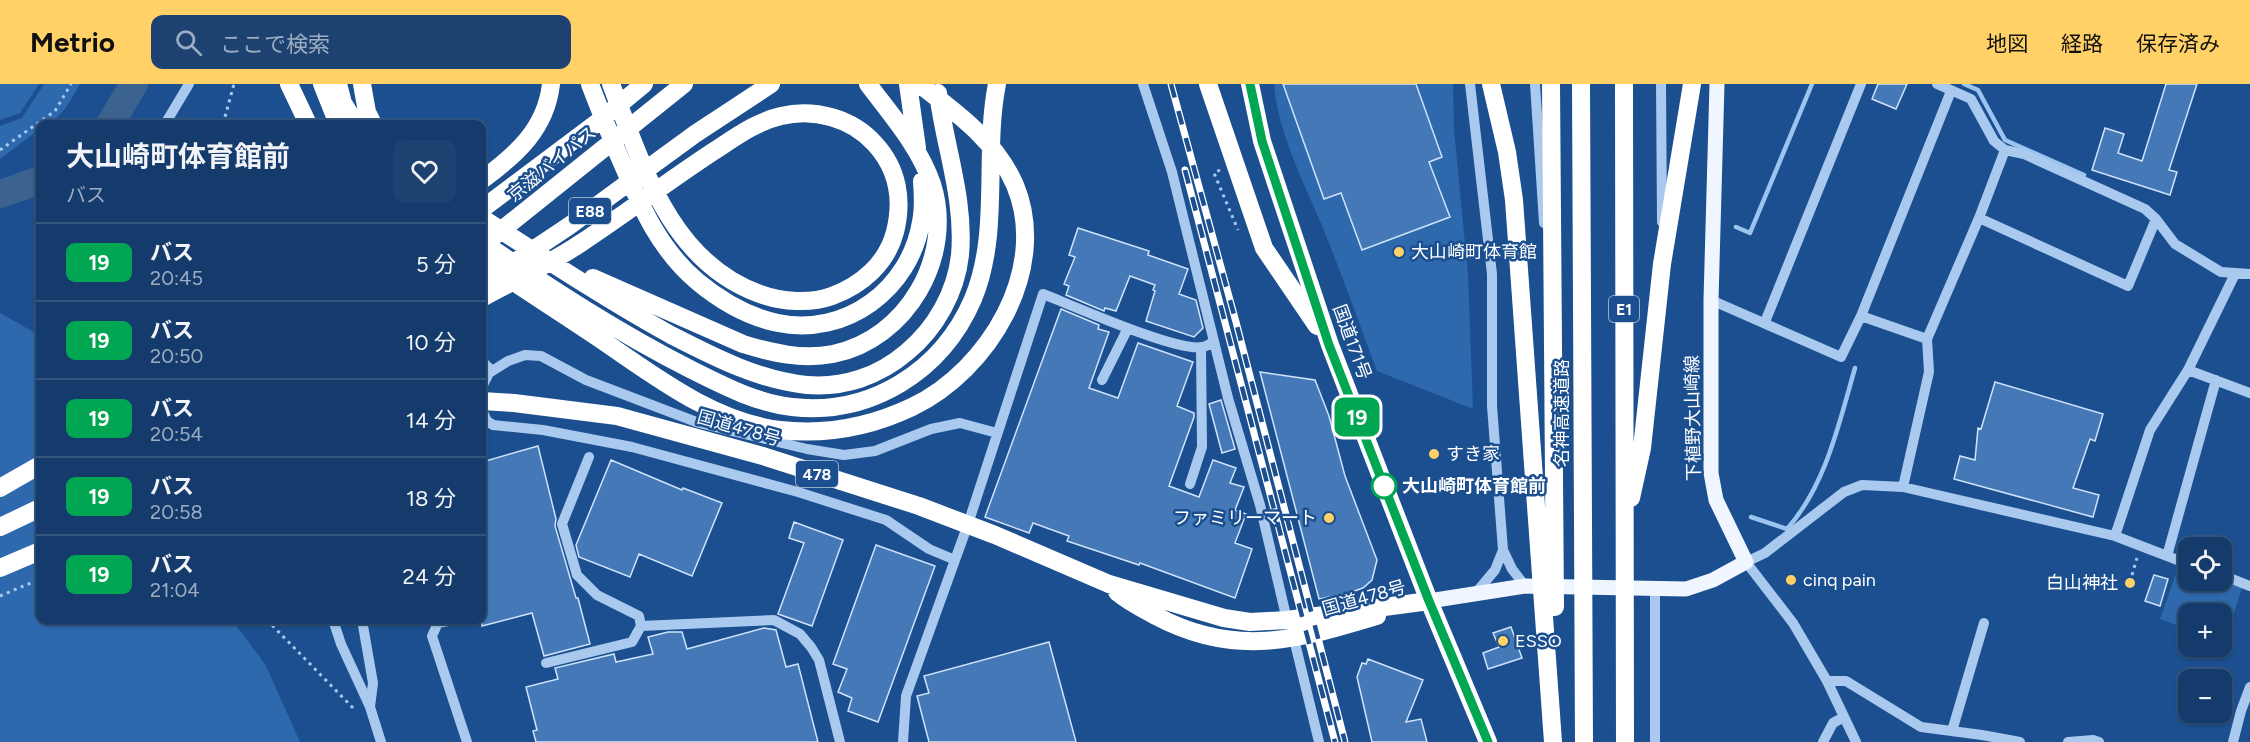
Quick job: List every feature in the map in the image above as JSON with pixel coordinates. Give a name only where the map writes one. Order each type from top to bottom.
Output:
[{"type":"highway","points":[[289,84],[306,120]]},
{"type":"highway","points":[[322,84],[336,120]]},
{"type":"highway","points":[[338,84],[343,103],[354,120]]},
{"type":"highway","points":[[362,84],[367,112],[371,120]]},
{"type":"highway","points":[[486,177],[515,155],[539,125],[546,109],[551,84]]},
{"type":"highway","points":[[590,84],[642,210],[676,262],[697,282],[749,315],[779,323],[822,324],[848,317],[870,305],[890,289],[905,268],[915,246],[921,222],[922,181],[908,84]]},
{"type":"highway","points":[[486,296],[579,244],[654,192],[655,191],[663,186],[732,139],[759,124],[780,116],[800,113],[821,115],[843,121],[861,131],[887,160],[895,178],[899,198],[896,226],[886,254],[861,282],[844,292],[827,298],[788,301],[768,297],[730,280],[700,257],[673,224],[661,204],[656,194],[655,191],[651,183],[645,173],[640,162],[611,84]]},
{"type":"highway","points":[[604,117],[637,84]]},
{"type":"highway","points":[[604,117],[644,84]]},
{"type":"highway","name":"京滋バイパス","points":[[486,241],[684,84]]},
{"type":"highway","name":"E88","points":[[486,281],[569,226],[695,134],[771,84]]},
{"type":"highway","points":[[537,253],[743,344],[765,351],[811,357],[833,354],[856,347],[876,337],[908,307],[929,271],[937,229],[932,185],[924,166],[904,131],[868,84]]},
{"type":"highway","points":[[486,264],[693,399],[745,422],[777,430],[835,431],[859,426],[913,407],[954,379],[973,360],[1001,322],[1011,305],[1023,261],[1025,241],[1021,202],[1006,168],[960,114],[919,84]]},
{"type":"highway","points":[[486,221],[654,325],[702,351],[766,377],[808,385],[828,385],[861,379],[898,361],[916,345],[932,327],[955,282],[962,235],[956,183],[940,113],[937,84]]},
{"type":"highway","points":[[525,290],[753,397],[791,407],[835,407],[864,401],[889,392],[927,366],[946,345],[973,298],[981,274],[988,225],[989,115],[992,84]]},
{"type":"highway","points":[[989,164],[997,84]]},
{"type":"highway","points":[[1208,84],[1263,248],[1329,345]]},
{"type":"highway","name":"国道171号","points":[[1250,84],[1262,141],[1329,345],[1429,601],[1488,742]]},
{"type":"highway","points":[[1491,84],[1507,152],[1546,532],[1554,742]]},
{"type":"highway","name":"名神高速道路","points":[[1546,532],[1552,358],[1551,84]]},
{"type":"highway","name":"名神高速道路","points":[[1581,84],[1584,742]]},
{"type":"highway","name":"E1","points":[[1624,84],[1625,742]]},
{"type":"highway","points":[[1624,534],[1642,448],[1662,264],[1691,86]]},
{"type":"highway","name":"京滋バイパス","points":[[486,206],[604,117]]},
{"type":"highway","points":[[486,247],[574,304],[655,351]]},
{"type":"highway","name":"国道478号","points":[[486,402],[514,403],[617,416],[773,459],[920,506],[1109,584],[1224,618],[1250,622],[1287,620],[1429,601]]},
{"type":"highway","points":[[0,488],[36,467]]},
{"type":"highway","points":[[0,498],[36,479]]},
{"type":"highway","points":[[0,526],[36,510]]},
{"type":"highway","points":[[0,537],[36,522]]},
{"type":"highway","points":[[0,568],[36,553]]},
{"type":"highway","name":"国道478号","points":[[1109,584],[1132,603],[1179,628],[1214,638],[1256,643],[1323,633],[1429,601]]},
{"type":"main road","name":"下植野大山崎線","points":[[1717,84],[1711,300],[1711,472],[1716,500],[1746,562]]},
{"type":"main road","points":[[1429,601],[1525,586],[1686,589],[1713,580],[1746,562]]},
{"type":"street","points":[[167,120],[189,84]]},
{"type":"street","points":[[1143,84],[1172,172],[1228,398],[1260,505],[1287,620]]},
{"type":"street","points":[[1470,84],[1492,274],[1492,406],[1503,550],[1512,569],[1525,586]]},
{"type":"street","name":"名神高速道路","points":[[1535,84],[1552,358]]},
{"type":"street","points":[[1661,84],[1662,264]]},
{"type":"street","points":[[1765,322],[1861,84]]},
{"type":"street","points":[[1937,84],[1971,99],[1994,141],[2005,150],[2024,154],[2145,209],[2156,219],[2175,244],[2221,272],[2250,274]]},
{"type":"street","points":[[1711,300],[1842,357],[1861,316],[1951,91]]},
{"type":"street","points":[[1903,488],[1929,372],[1927,339],[1979,218],[2005,150]]},
{"type":"street","points":[[1979,218],[2128,286],[2156,219]]},
{"type":"street","points":[[2115,536],[2150,430],[2188,370],[2235,274]]},
{"type":"street","points":[[903,742],[906,696],[968,525],[1043,294],[1128,328],[1177,344],[1201,348],[1214,341]]},
{"type":"street","points":[[1861,316],[1927,339]]},
{"type":"street","points":[[1102,380],[1128,328]]},
{"type":"street","points":[[1190,484],[1202,447],[1201,348]]},
{"type":"street","points":[[486,379],[489,373],[508,361],[525,355],[541,356],[585,380],[699,423],[807,449],[844,455],[875,451],[932,429],[960,423],[997,433]]},
{"type":"street","points":[[486,365],[492,371]]},
{"type":"street","points":[[2188,370],[2250,393]]},
{"type":"street","points":[[2167,556],[2216,380]]},
{"type":"street","points":[[486,419],[493,425],[543,430],[632,447],[798,492],[886,520],[929,549],[955,560]]},
{"type":"street","points":[[546,663],[632,642],[641,626],[639,616],[597,595],[577,575],[562,524],[589,457]]},
{"type":"street","points":[[1856,742],[1827,681],[1793,623],[1746,562],[1764,553],[1844,492],[1862,485],[1903,488],[2115,536],[2178,560]]},
{"type":"street","points":[[1475,594],[1494,570],[1503,550]]},
{"type":"street","points":[[2232,579],[2250,586]]},
{"type":"street","points":[[1655,588],[1655,742]]},
{"type":"street","points":[[641,626],[774,620],[800,634],[819,660],[840,742]]},
{"type":"street","points":[[1952,731],[1984,623]]},
{"type":"street","points":[[334,624],[370,707],[378,737]]},
{"type":"street","points":[[364,624],[373,683],[370,707]]},
{"type":"street","points":[[438,624],[432,636],[467,742]]},
{"type":"street","points":[[1294,639],[1319,742]]},
{"type":"street","points":[[1827,681],[1846,681],[1921,727],[2020,742]]},
{"type":"street","points":[[2233,742],[2250,687]]},
{"type":"street","points":[[1823,742],[1833,723],[1844,717]]},
{"type":"street","points":[[364,720],[378,737]]},
{"type":"street","points":[[2068,742],[2093,740],[2099,742]]},
{"type":"path","points":[[42,120],[55,111],[71,84]]},
{"type":"path","points":[[224,120],[234,84]]},
{"type":"path","points":[[0,150],[36,124]]},
{"type":"path","points":[[2132,575],[2138,557]]},
{"type":"path","points":[[0,596],[36,581]]},
{"type":"path","points":[[271,624],[364,720]]},
{"type":"shaded area","points":[[0,84],[39,84],[20,113],[0,120]]},
{"type":"shaded area","points":[[44,84],[80,84],[59,115],[53,120],[36,120],[36,132],[0,159],[0,126],[22,118]]},
{"type":"shaded area","name":"大山崎町体育館","points":[[1274,84],[1453,84],[1454,130],[1468,274],[1473,409],[1377,371],[1330,246],[1286,139],[1276,103]]},
{"type":"shaded area","points":[[0,313],[36,333],[36,624],[235,624],[265,664],[300,742],[0,742]]},
{"type":"shaded area","points":[[2178,568],[2178,591],[2232,591],[2232,585],[2242,588],[2232,619],[2232,603],[2178,603],[2178,625],[2160,619]]},
{"type":"building","points":[[1283,84],[1416,84],[1442,157],[1429,162],[1450,217],[1362,250],[1341,193],[1324,199]]},
{"type":"building","points":[[1878,84],[1907,84],[1896,109],[1872,99]]},
{"type":"building","points":[[2166,84],[2197,84],[2169,170],[2177,172],[2170,195],[2092,170],[2105,128],[2124,134],[2118,153],[2142,161]]},
{"type":"building","points":[[1078,228],[1149,251],[1148,255],[1188,269],[1179,294],[1196,300],[1203,328],[1194,337],[1146,321],[1155,285],[1130,276],[1116,311],[1105,308],[1104,311],[1066,295],[1069,286],[1064,284],[1075,257],[1069,255]]},
{"type":"building","points":[[1061,309],[1099,325],[1098,329],[1109,332],[1089,388],[1118,398],[1138,343],[1193,362],[1177,406],[1194,413],[1194,417],[1169,486],[1199,497],[1213,460],[1236,468],[1230,483],[1244,487],[1235,510],[1246,514],[1235,543],[1252,549],[1235,598],[1140,563],[1139,565],[1067,541],[1069,536],[1033,523],[1029,533],[985,517]]},
{"type":"building","name":"ファミリーマート","points":[[1260,372],[1315,380],[1329,416],[1345,476],[1377,560],[1372,580],[1363,588],[1319,599]]},
{"type":"building","points":[[1995,382],[2103,414],[2095,441],[2090,439],[2073,488],[2099,495],[2093,517],[1954,479],[1960,456],[1975,460],[1978,428],[1981,429]]},
{"type":"building","points":[[1221,400],[1235,449],[1222,453],[1209,404]]},
{"type":"building","points":[[538,446],[556,519],[555,526],[590,644],[544,656],[532,613],[482,626],[486,624],[486,461]]},
{"type":"building","points":[[611,460],[682,490],[683,488],[722,503],[692,576],[639,554],[630,577],[579,557],[576,545]]},
{"type":"building","points":[[794,522],[843,540],[812,626],[778,614],[804,543],[789,538]]},
{"type":"building","points":[[876,545],[935,566],[878,722],[848,711],[852,698],[838,692],[847,669],[833,664]]},
{"type":"building","points":[[2154,575],[2168,579],[2160,606],[2145,601]]},
{"type":"building","points":[[1511,627],[1522,658],[1488,669],[1483,653],[1499,647],[1493,633]]},
{"type":"building","points":[[764,628],[776,630],[786,667],[798,664],[818,742],[536,742],[533,731],[537,730],[526,687],[558,679],[555,668],[614,654],[616,662],[653,654],[648,637],[668,632],[682,632],[687,649]]},
{"type":"building","points":[[1049,642],[1076,742],[929,742],[917,696],[929,693],[924,676]]},
{"type":"building","points":[[1368,659],[1423,680],[1406,722],[1421,719],[1427,742],[1372,742],[1357,677],[1362,663],[1366,664]]},
{"type":"waterway","points":[[112,120],[134,84]]},
{"type":"waterway","points":[[1736,227],[1750,233],[1812,84]]},
{"type":"waterway","points":[[1964,84],[1978,90],[2005,140],[2084,175]]},
{"type":"waterway","points":[[0,194],[36,181]]},
{"type":"waterway","points":[[1751,517],[1787,529],[1800,512],[1812,493],[1830,453],[1855,368]]},
{"type":"railway","points":[[1171,84],[1236,322],[1345,742]]},
{"type":"railway","points":[[1185,170],[1335,742]]},
{"type":"bus line","name":"19","points":[[1250,84],[1262,141],[1329,345],[1429,601],[1488,742]]},
{"type":"place","name":"大山崎町体育館","points":[[1399,252]]},
{"type":"place","name":"すき家","points":[[1434,454]]},
{"type":"place","name":"大山崎町体育館前","points":[[1384,486]]},
{"type":"place","name":"ファミリーマート","points":[[1329,518]]},
{"type":"place","name":"cinq pain","points":[[1791,580]]},
{"type":"place","name":"白山神社","points":[[2130,583]]},
{"type":"place","name":"ESSO","points":[[1503,641]]}]
